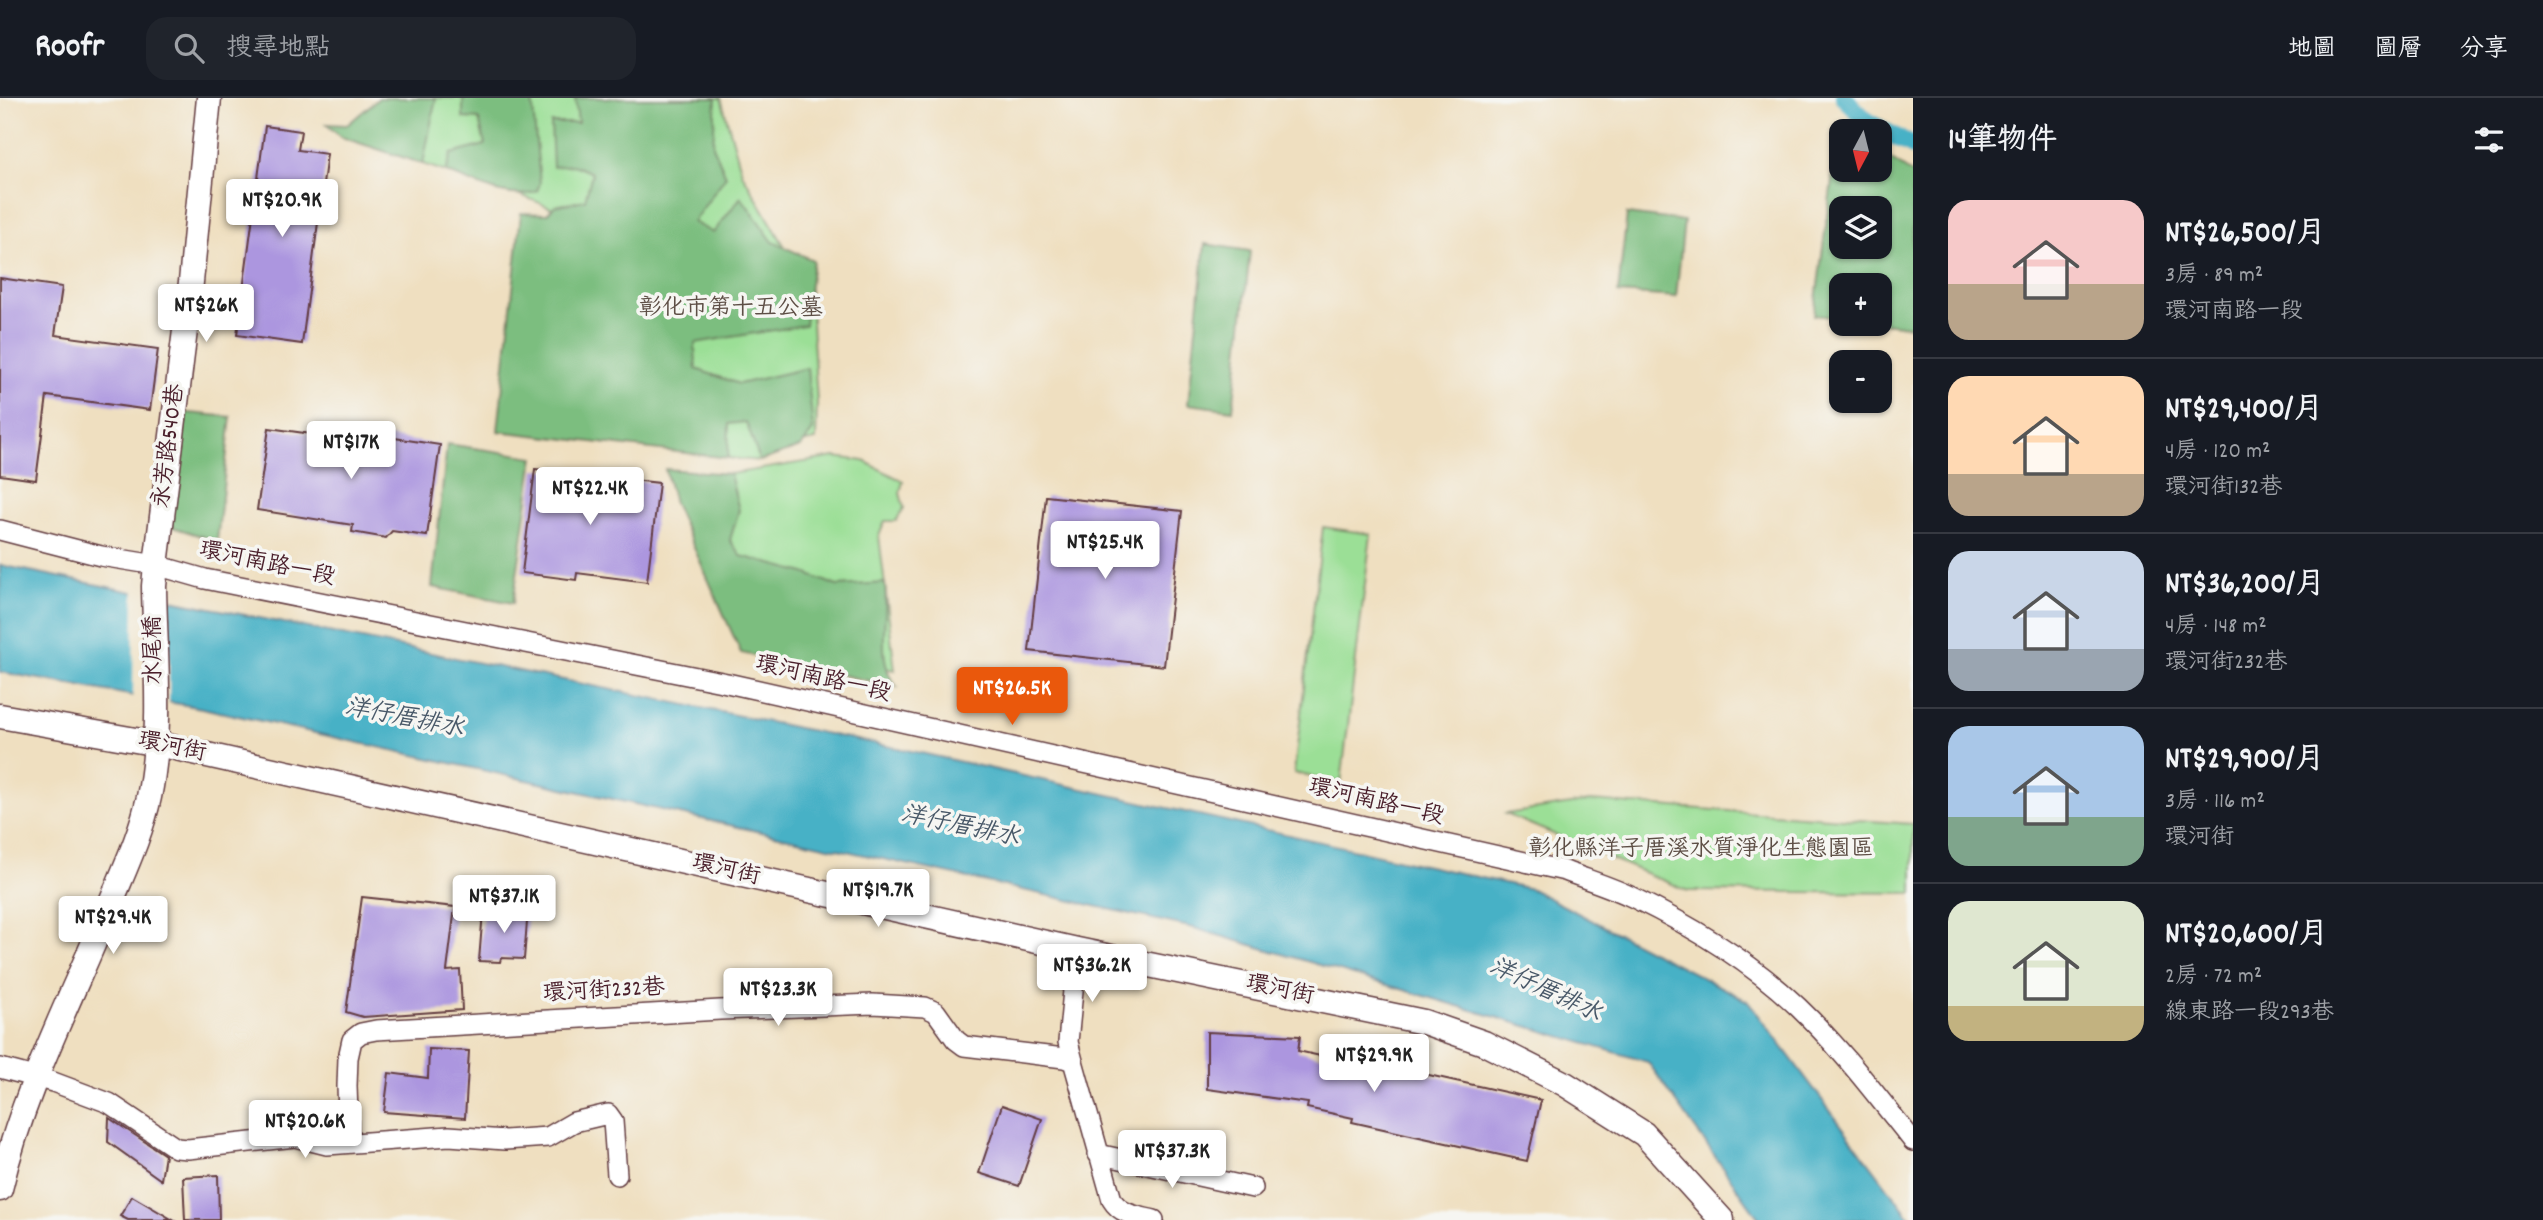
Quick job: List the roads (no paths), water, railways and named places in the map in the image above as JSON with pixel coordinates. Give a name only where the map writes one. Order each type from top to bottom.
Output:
[{"type":"street","name":"永芳路540巷","points":[[155,575],[191,282],[209,98]]},
{"type":"street","name":"環河南路一段","points":[[0,530],[101,556],[155,575],[205,579],[727,683],[1565,871],[1633,897],[1708,940],[1753,970],[1797,1006],[1847,1060],[1913,1141]]},
{"type":"street","name":"水尾橋","points":[[0,1188],[33,1078],[97,937],[138,834],[148,799],[158,744],[155,575]]},
{"type":"street","name":"環河街","points":[[0,716],[158,744],[1077,950],[1424,1022],[1484,1042],[1565,1084],[1644,1134],[1722,1220]]},
{"type":"street","points":[[1077,950],[1068,1042],[1098,1154],[1117,1208],[1154,1220]]},
{"type":"street","name":"環河街232巷","points":[[349,1143],[347,1086],[352,1040],[361,1033],[376,1030],[873,1003],[925,1007],[936,1012],[956,1040],[964,1046],[1073,1061]]},
{"type":"street","points":[[0,1068],[53,1082],[109,1103],[176,1148],[188,1149],[295,1137],[327,1145],[449,1136],[505,1140],[548,1137],[574,1122],[608,1114],[613,1121],[617,1175]]},
{"type":"street","points":[[1098,1154],[1253,1188]]},
{"type":"water","name":"洋仔厝排水","points":[[0,565],[921,753],[1531,889],[1748,1001],[1912,1220],[1760,1220],[1648,1062],[1194,928],[202,708],[0,672]]},
{"type":"waterway","points":[[1844,98],[1868,122],[1913,146]]},
{"type":"park label","name":"彰化市第十五公墓","points":[[731,309]]},
{"type":"park label","name":"彰化縣洋子厝溪水質淨化生態園區","points":[[1701,850]]}]
